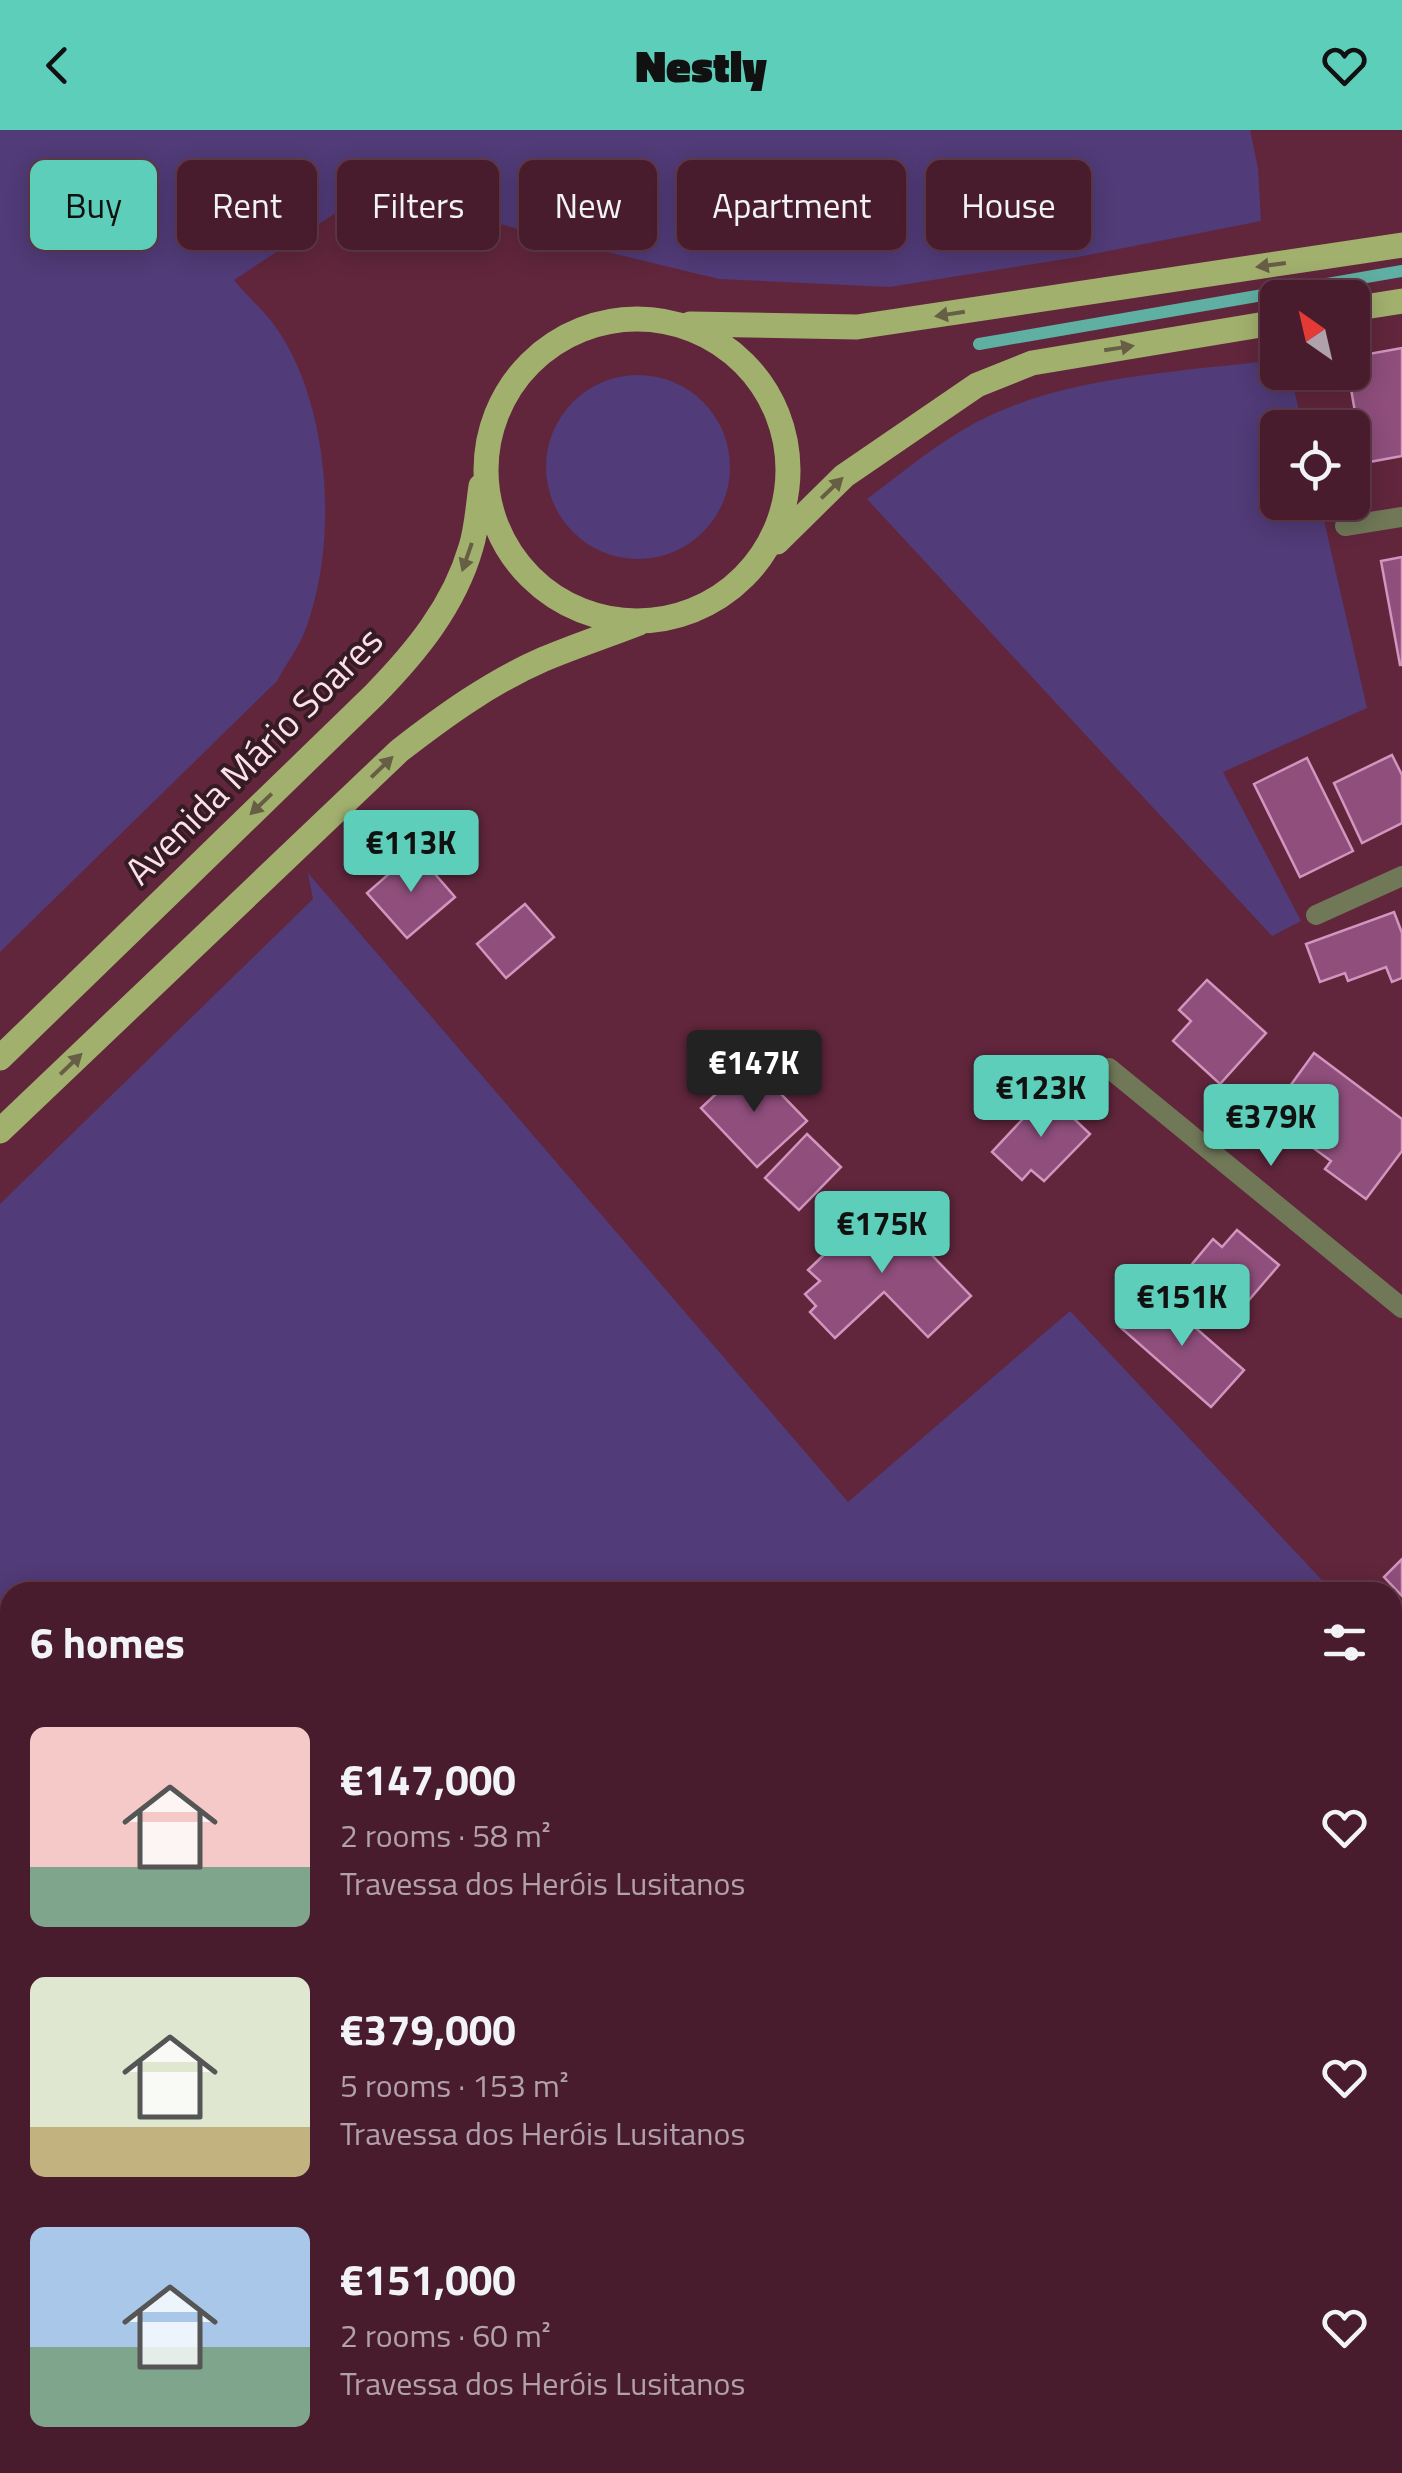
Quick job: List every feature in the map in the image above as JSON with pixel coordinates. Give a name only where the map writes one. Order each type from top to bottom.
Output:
[{"type":"main road","points":[[644,621],[594,615],[549,593],[513,557],[492,512],[486,461],[495,417],[516,377],[549,346],[590,325],[638,320],[857,326],[1402,245]]},
{"type":"main road","points":[[1370,307],[1402,301]]},
{"type":"main road","points":[[680,324],[723,344],[758,376],[781,418],[789,465],[783,512],[762,556]]},
{"type":"main road","points":[[0,1131],[398,751],[442,716],[542,660],[644,621],[678,616],[710,602],[740,582],[844,476],[978,386],[1032,363],[1260,325]]},
{"type":"main road","name":"Avenida Mário Soares","points":[[0,1058],[374,695],[425,638],[451,598],[472,546],[486,461]]},
{"type":"street","points":[[1345,526],[1402,516]]},
{"type":"street","points":[[1316,915],[1402,876]]},
{"type":"street","points":[[1109,1068],[1402,1308]]},
{"type":"shaded area","points":[[0,130],[1250,130],[1258,168],[1261,221],[1078,257],[889,287],[719,279],[599,250],[657,250],[657,160],[519,160],[519,229],[499,223],[499,160],[337,160],[337,212],[317,225],[317,160],[177,160],[177,250],[279,250],[234,280],[275,326],[308,393],[324,473],[323,555],[316,593],[306,628],[277,681],[0,952]]},
{"type":"shaded area","points":[[1260,362],[1260,390],[1294,390],[1299,410],[1260,410],[1260,520],[1324,520],[1367,708],[1223,772],[1301,921],[1272,936],[867,499],[947,440],[1009,407],[1083,386]]},
{"type":"shaded area","points":[[638,375],[673,382],[703,402],[723,432],[730,467],[723,502],[703,532],[673,552],[638,559],[603,552],[573,532],[553,502],[546,467],[553,432],[573,402],[603,382]]},
{"type":"shaded area","points":[[308,873],[848,1502],[1070,1311],[1324,1582],[0,1582],[0,1204],[313,899]]},
{"type":"building","points":[[1402,348],[1402,456],[1370,462],[1370,410],[1355,410],[1351,390],[1370,390],[1370,354]]},
{"type":"building","points":[[1402,557],[1402,665],[1400,665],[1381,561]]},
{"type":"building","points":[[1392,755],[1402,775],[1402,823],[1362,843],[1334,783]]},
{"type":"building","points":[[1307,758],[1353,851],[1300,877],[1254,784]]},
{"type":"building","points":[[415,851],[455,897],[407,938],[367,893]]},
{"type":"building","points":[[525,904],[554,937],[506,978],[477,944]]},
{"type":"building","points":[[1394,912],[1402,933],[1402,978],[1392,982],[1386,967],[1348,981],[1345,973],[1320,982],[1306,944]]},
{"type":"building","points":[[1207,980],[1266,1033],[1220,1084],[1173,1041],[1191,1021],[1179,1010]]},
{"type":"building","points":[[1314,1053],[1402,1119],[1402,1151],[1366,1199],[1325,1169],[1331,1161],[1269,1115]]},
{"type":"building","points":[[750,1062],[807,1121],[757,1167],[701,1108]]},
{"type":"building","points":[[1047,1093],[1090,1134],[1044,1181],[1031,1170],[1022,1180],[992,1152]]},
{"type":"building","points":[[807,1134],[841,1167],[799,1210],[765,1178]]},
{"type":"building","points":[[880,1201],[971,1296],[928,1337],[884,1292],[835,1338],[810,1312],[816,1306],[805,1294],[820,1281],[808,1270]]},
{"type":"building","points":[[1237,1230],[1279,1265],[1231,1321],[1187,1283],[1194,1275],[1187,1270],[1213,1239],[1222,1247]]},
{"type":"building","points":[[1152,1290],[1244,1370],[1211,1407],[1120,1327]]},
{"type":"building","points":[[1402,1559],[1402,1582],[1389,1582],[1384,1577]]},
{"type":"waterway","points":[[979,344],[1402,271]]}]
